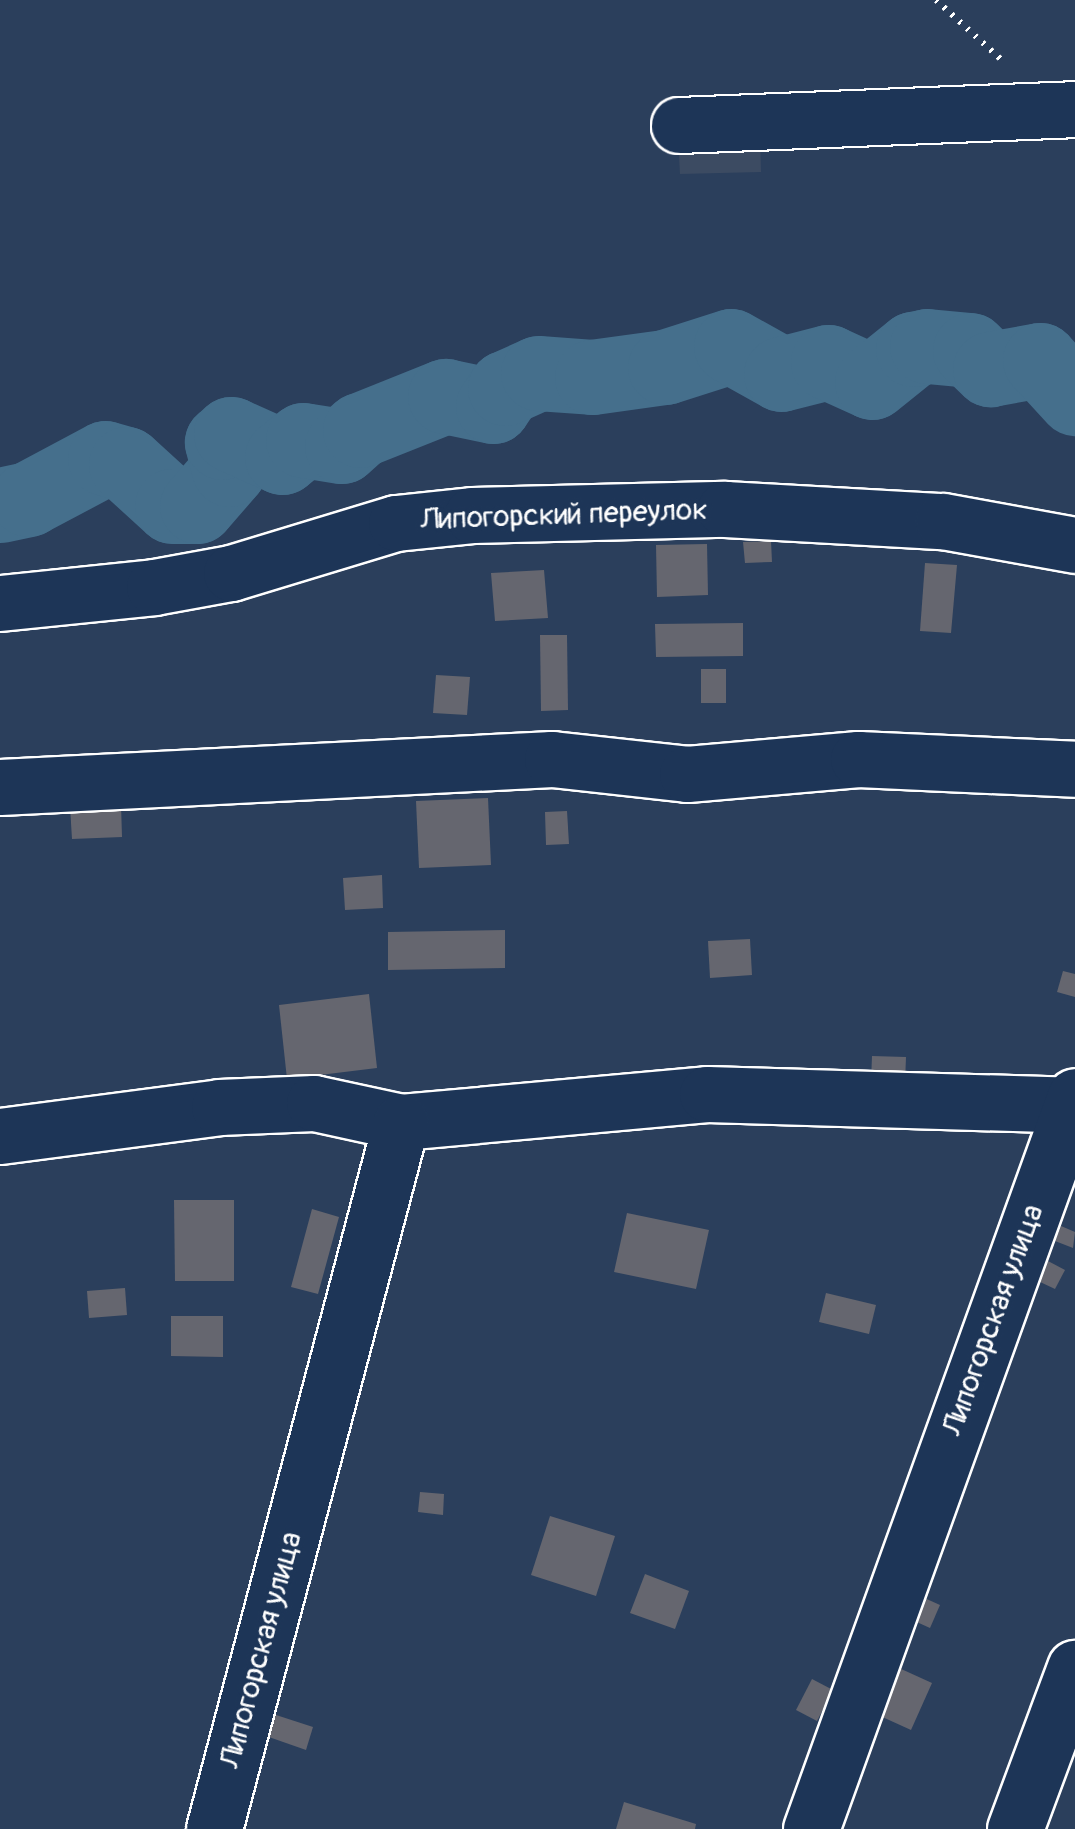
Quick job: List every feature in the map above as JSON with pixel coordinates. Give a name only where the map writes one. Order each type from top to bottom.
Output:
[{"type":"street","points":[[679,125],[1075,108]]},
{"type":"street","name":"Липогорский переулок","points":[[0,603],[154,587],[231,572],[396,524],[472,515],[724,509],[942,521],[1075,545]]},
{"type":"street","points":[[0,787],[552,759],[688,774],[858,759],[1075,770]]},
{"type":"street","name":"Липогорская улица","points":[[0,1136],[219,1107],[314,1103],[401,1122],[707,1094],[1073,1101],[810,1829]]},
{"type":"street","name":"Липогорская улица","points":[[214,1829],[401,1122]]},
{"type":"street","points":[[1014,1829],[1075,1668]]},
{"type":"path","points":[[936,0],[1019,73]]},
{"type":"shaded area","points":[[760,136],[761,172],[680,174],[678,138]]},
{"type":"building","points":[[771,541],[772,562],[745,563],[743,542]]},
{"type":"building","points":[[707,544],[708,595],[657,597],[656,545]]},
{"type":"building","points":[[925,563],[957,565],[951,633],[920,631]]},
{"type":"building","points":[[544,570],[548,618],[495,621],[491,573]]},
{"type":"building","points":[[743,623],[743,656],[656,657],[655,624]]},
{"type":"building","points":[[540,635],[567,635],[568,710],[541,711]]},
{"type":"building","points":[[701,669],[726,669],[726,703],[701,703]]},
{"type":"building","points":[[436,675],[470,677],[467,715],[433,713]]},
{"type":"building","points":[[488,798],[491,865],[419,868],[416,801]]},
{"type":"building","points":[[121,804],[122,837],[72,839],[70,806]]},
{"type":"building","points":[[567,811],[569,844],[546,845],[545,812]]},
{"type":"building","points":[[382,875],[383,908],[345,910],[343,878]]},
{"type":"building","points":[[505,930],[505,968],[388,970],[388,932]]},
{"type":"building","points":[[750,939],[752,975],[710,978],[708,941]]},
{"type":"building","points":[[1063,971],[1075,974],[1075,997],[1057,992]]},
{"type":"building","points":[[369,994],[377,1068],[287,1079],[279,1005]]},
{"type":"building","points":[[872,1056],[906,1057],[905,1083],[871,1082]]},
{"type":"building","points":[[174,1200],[234,1200],[234,1281],[175,1281]]},
{"type":"building","points":[[312,1209],[339,1217],[318,1294],[291,1287]]},
{"type":"building","points":[[627,1213],[709,1230],[696,1289],[614,1272]]},
{"type":"building","points":[[1061,1226],[1075,1232],[1073,1248],[1055,1241]]},
{"type":"building","points":[[1048,1261],[1065,1270],[1055,1289],[1038,1281]]},
{"type":"building","points":[[125,1288],[127,1315],[89,1318],[87,1291]]},
{"type":"building","points":[[826,1293],[876,1305],[869,1334],[819,1322]]},
{"type":"building","points":[[171,1316],[223,1316],[223,1357],[171,1356]]},
{"type":"building","points":[[420,1492],[444,1494],[443,1515],[418,1512]]},
{"type":"building","points":[[550,1516],[615,1536],[596,1596],[531,1575]]},
{"type":"building","points":[[645,1574],[689,1591],[675,1629],[630,1613]]},
{"type":"building","points":[[920,1596],[940,1605],[930,1628],[910,1619]]},
{"type":"building","points":[[899,1668],[932,1683],[911,1730],[878,1715]]},
{"type":"building","points":[[812,1679],[833,1690],[817,1721],[796,1710]]},
{"type":"building","points":[[273,1714],[313,1727],[306,1750],[266,1736]]},
{"type":"building","points":[[624,1802],[696,1824],[695,1829],[616,1829]]},
{"type":"waterway","points":[[0,505],[28,499],[105,458],[126,464],[172,506],[197,506],[229,469],[222,442],[231,434],[282,457],[303,440],[342,446],[360,430],[445,396],[493,406],[505,388],[538,373],[592,377],[665,367],[731,346],[781,374],[828,362],[872,382],[913,349],[927,346],[970,350],[990,369],[1040,360],[1075,398]]}]
